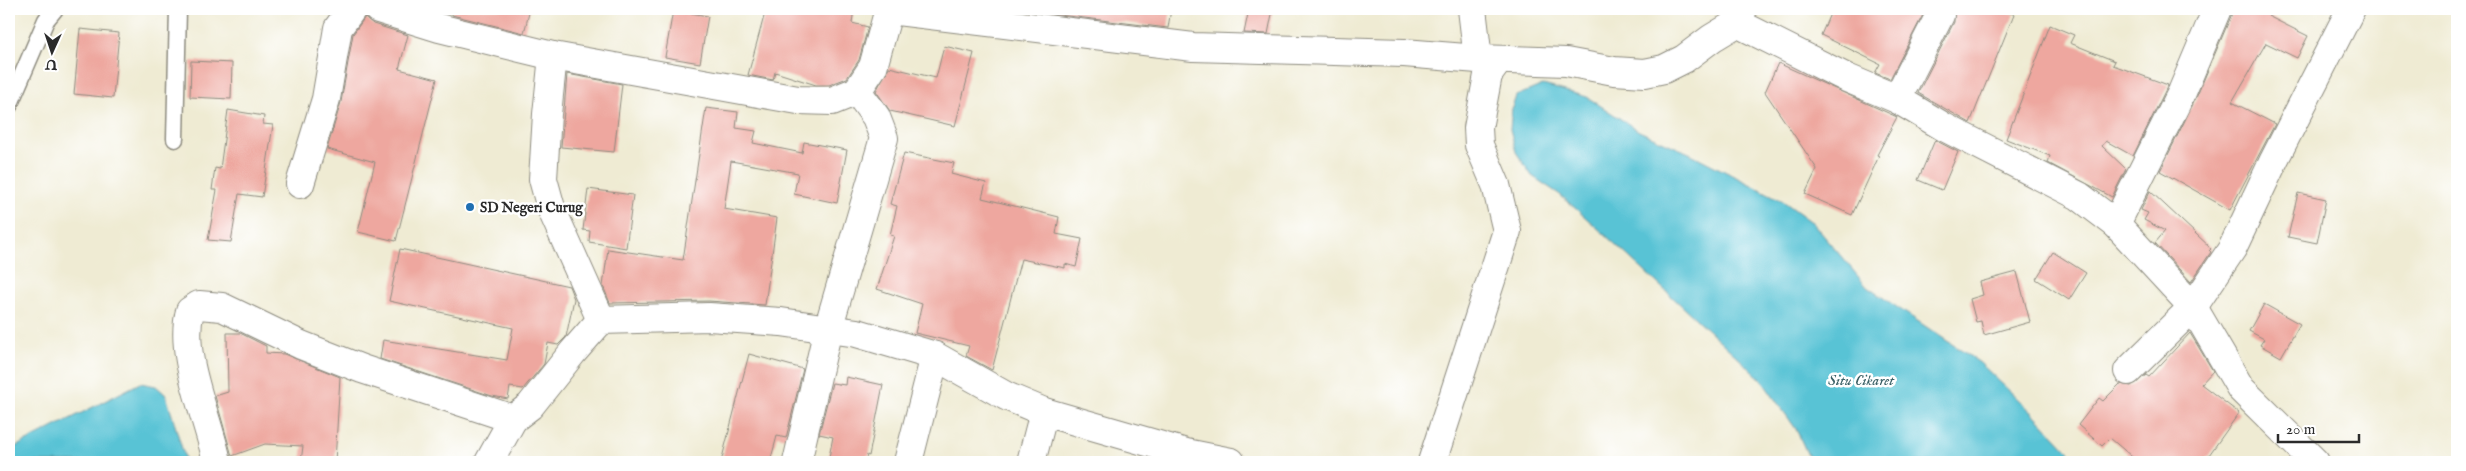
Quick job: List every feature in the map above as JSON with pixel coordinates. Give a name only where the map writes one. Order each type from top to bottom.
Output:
[{"type":"street","points":[[300,184],[326,99],[338,28],[352,9]]},
{"type":"street","points":[[378,9],[439,28],[553,56],[798,100],[832,101],[857,91],[873,67],[889,10],[1054,19],[1193,46],[1404,53],[1488,60],[1566,62],[1614,71],[1645,73],[1664,69],[1684,59],[1740,16],[1832,71],[1897,99],[1944,127],[2079,196],[2116,224],[2193,307],[2241,389],[2315,462]]},
{"type":"street","points":[[1432,462],[1508,231],[1496,186],[1480,145],[1478,128],[1488,75],[1488,60],[1472,9]]},
{"type":"street","points":[[2116,224],[2182,92],[2217,9]]},
{"type":"street","points":[[2128,371],[2193,307],[2232,249],[2274,160],[2351,9]]},
{"type":"street","points":[[1897,99],[1940,15]]},
{"type":"street","points":[[553,56],[543,179],[551,208],[601,320]]},
{"type":"street","points":[[797,462],[828,329],[884,138],[876,117],[857,91]]},
{"type":"street","points":[[217,462],[212,435],[187,353],[186,325],[190,311],[200,305],[222,307],[301,345],[362,370],[512,418]]},
{"type":"street","points":[[489,462],[512,418],[530,406],[601,320],[709,317],[781,322],[828,329],[891,342],[935,356],[1006,396],[1044,412],[1185,458],[1231,462]]},
{"type":"street","points":[[908,462],[935,356]]},
{"type":"street","points":[[1031,462],[1044,412]]},
{"type":"lane","points":[[9,106],[46,20],[55,9]]},
{"type":"lane","points":[[175,139],[178,9]]},
{"type":"water","name":"Situ Cikaret","points":[[1543,85],[1587,97],[1639,131],[1689,153],[1783,201],[1813,223],[1867,287],[1980,363],[2039,419],[2079,462],[1811,462],[1796,429],[1760,378],[1602,232],[1559,194],[1532,176],[1516,152],[1510,129],[1512,108],[1516,96]]},
{"type":"water","points":[[140,383],[156,386],[166,395],[186,462],[9,462],[9,450]]},
{"type":"building","points":[[452,9],[530,9],[524,33],[452,15]]},
{"type":"building","points":[[766,9],[854,9],[852,23],[868,27],[859,60],[847,78],[829,85],[816,85],[775,72],[773,80],[748,75]]},
{"type":"building","points":[[1051,9],[1171,9],[1168,28],[1051,14]]},
{"type":"building","points":[[1249,9],[1273,9],[1268,34],[1244,33]]},
{"type":"building","points":[[1832,9],[1926,9],[1890,79],[1875,73],[1880,64],[1821,35]]},
{"type":"building","points":[[1954,9],[2006,9],[2006,12],[2014,14],[1970,123],[1918,93],[1954,22]]},
{"type":"building","points":[[2234,9],[2271,9],[2268,16],[2308,36],[2297,58],[2266,43],[2232,102],[2275,124],[2230,210],[2160,171],[2196,98]]},
{"type":"building","points":[[673,10],[708,16],[700,63],[665,57]]},
{"type":"building","points":[[365,17],[373,24],[408,35],[399,69],[437,79],[396,241],[358,232],[375,162],[327,149],[341,102],[353,34]]},
{"type":"building","points":[[2050,25],[2074,35],[2070,43],[2115,61],[2113,65],[2168,85],[2133,156],[2106,141],[2102,146],[2126,169],[2112,197],[2048,163],[2050,156],[2006,139]]},
{"type":"building","points":[[80,29],[119,33],[113,98],[74,94]]},
{"type":"building","points":[[944,46],[974,53],[955,126],[890,111],[876,91],[889,67],[936,78]]},
{"type":"building","points":[[191,61],[232,63],[231,99],[190,97]]},
{"type":"building","points":[[1778,63],[1897,117],[1877,155],[1879,156],[1852,215],[1805,194],[1817,169],[1765,92]]},
{"type":"building","points":[[567,74],[622,84],[614,152],[561,147]]},
{"type":"building","points":[[706,108],[738,112],[736,128],[756,131],[753,143],[802,153],[804,142],[847,150],[837,203],[794,194],[798,173],[731,161],[724,209],[777,218],[765,305],[709,301],[610,303],[603,286],[608,249],[683,260]]},
{"type":"building","points":[[228,110],[264,116],[263,124],[273,125],[262,197],[239,194],[231,242],[208,240],[217,190],[212,190],[215,168],[220,169]]},
{"type":"building","points":[[1935,140],[1958,152],[1942,190],[1918,180]]},
{"type":"building","points":[[904,153],[954,163],[951,174],[986,183],[982,198],[1059,217],[1056,234],[1082,239],[1076,267],[1065,264],[1065,268],[1021,259],[992,370],[966,356],[969,346],[915,333],[922,304],[877,289],[894,236],[890,235],[897,206],[890,204]]},
{"type":"building","points":[[588,189],[633,195],[626,248],[589,242],[590,231],[583,230]]},
{"type":"building","points":[[2150,191],[2211,248],[2209,250],[2211,252],[2191,282],[2155,243],[2165,231],[2144,220],[2148,213],[2141,210]]},
{"type":"building","points":[[2298,193],[2326,199],[2317,243],[2288,237]]},
{"type":"building","points":[[400,249],[569,286],[574,299],[566,337],[558,345],[548,343],[544,364],[523,389],[510,387],[508,399],[492,396],[380,359],[383,340],[507,360],[513,328],[389,301]]},
{"type":"building","points":[[2053,252],[2086,273],[2069,300],[2036,279]]},
{"type":"building","points":[[2017,272],[2030,322],[1984,335],[1981,321],[1976,322],[1970,299],[1983,295],[1980,282]]},
{"type":"building","points":[[2264,304],[2300,324],[2281,357],[2260,345],[2264,339],[2249,331]]},
{"type":"building","points":[[227,333],[240,333],[266,346],[266,353],[284,354],[340,377],[335,462],[301,462],[303,446],[265,444],[232,456],[215,396],[228,392]]},
{"type":"building","points":[[2190,333],[2213,371],[2201,384],[2239,413],[2204,462],[2138,462],[2110,438],[2102,446],[2078,425],[2099,398],[2103,401],[2120,384],[2131,386],[2146,375],[2149,377]]},
{"type":"building","points":[[749,354],[803,369],[786,438],[777,436],[770,462],[721,462]]},
{"type":"building","points":[[846,377],[883,385],[869,456],[867,455],[865,462],[828,462],[833,437],[819,434],[832,383],[845,385]]},
{"type":"place","name":"SD Negeri Curug","points":[[470,207]]}]
